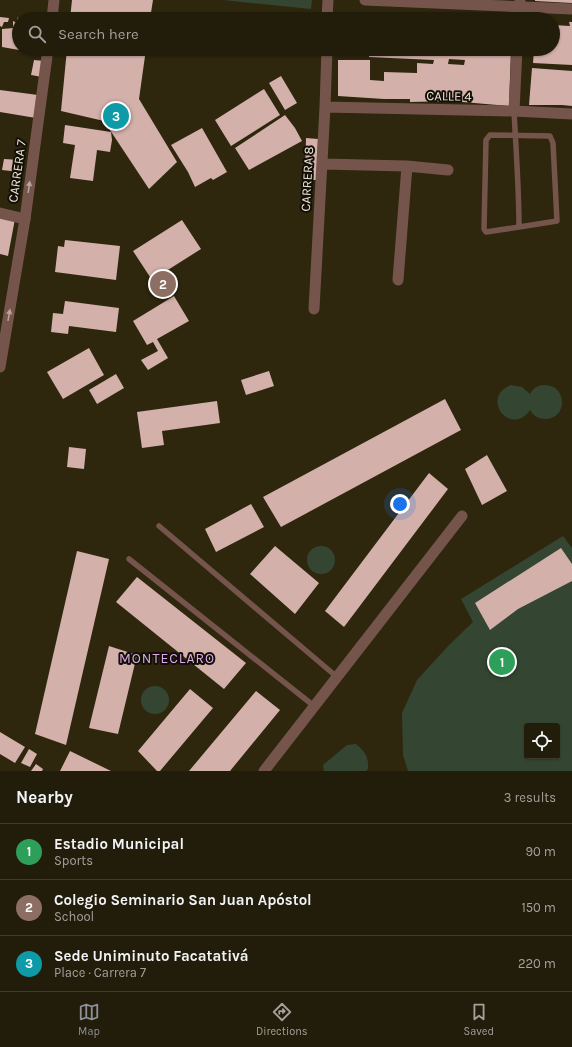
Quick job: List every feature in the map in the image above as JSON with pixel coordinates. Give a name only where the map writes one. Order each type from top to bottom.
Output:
[{"type":"street","points":[[53,12],[54,0]]},
{"type":"street","points":[[327,12],[328,0]]},
{"type":"street","points":[[365,0],[520,3],[572,9]]},
{"type":"street","name":"CARRERA 7","points":[[0,368],[25,219],[47,56]]},
{"type":"street","name":"CARRERA 8","points":[[314,309],[325,107],[326,56]]},
{"type":"street","points":[[514,111],[517,56]]},
{"type":"street","name":"CALLE 4","points":[[325,107],[514,111],[572,114]]},
{"type":"street","points":[[322,164],[407,166],[448,170]]},
{"type":"street","points":[[398,280],[407,166]]},
{"type":"street","points":[[0,212],[25,219]]},
{"type":"street","points":[[264,771],[462,516]]},
{"type":"lane","points":[[514,111],[519,227]]},
{"type":"lane","points":[[490,135],[515,136],[550,136],[553,143],[557,221],[486,232],[484,229],[486,140],[490,135]]},
{"type":"lane","points":[[159,526],[337,677]]},
{"type":"lane","points":[[129,559],[314,706]]},
{"type":"green space","points":[[223,0],[312,0],[311,9]]},
{"type":"green space","points":[[511,385],[522,387],[530,394],[538,386],[552,386],[558,390],[561,395],[561,408],[553,417],[546,419],[536,417],[530,410],[522,417],[515,420],[507,418],[498,406],[498,398],[502,391]]},
{"type":"green space","points":[[563,536],[572,548],[572,771],[408,771],[403,755],[402,713],[417,680],[449,645],[473,622],[461,599]]},
{"type":"green space","points":[[321,546],[331,550],[335,560],[331,570],[321,574],[311,570],[307,560],[311,550]]},
{"type":"green space","points":[[155,686],[165,690],[169,700],[165,710],[155,714],[145,710],[141,700],[145,690]]},
{"type":"green space","points":[[356,744],[362,749],[367,758],[368,769],[366,771],[324,771],[323,765],[347,745]]},
{"type":"building","points":[[72,0],[153,0],[151,12],[71,12]]},
{"type":"building","points":[[572,0],[572,3],[535,1]]},
{"type":"building","points":[[0,17],[9,18],[8,22],[4,22],[2,27],[0,26]]},
{"type":"building","points":[[569,22],[572,22],[572,65],[533,63],[534,56],[560,56],[560,25],[570,26]]},
{"type":"building","points":[[12,28],[12,49],[2,47],[2,29]]},
{"type":"building","points":[[66,56],[145,56],[139,99],[177,162],[149,189],[104,121],[61,111]]},
{"type":"building","points":[[511,56],[509,106],[451,101],[410,102],[410,99],[338,96],[338,60],[370,60],[370,80],[384,81],[384,72],[417,73],[417,63],[433,64],[434,60],[369,57]],"holes":[[[449,59],[465,60],[464,65],[448,64]]]},
{"type":"building","points":[[34,60],[45,61],[42,77],[31,75]]},
{"type":"building","points":[[532,68],[572,71],[572,106],[529,105]]},
{"type":"building","points":[[281,76],[297,103],[285,110],[269,83]]},
{"type":"building","points":[[264,89],[280,115],[231,146],[215,120]]},
{"type":"building","points":[[0,90],[38,95],[36,118],[0,112]]},
{"type":"building","points":[[285,115],[295,128],[302,141],[249,170],[235,148]]},
{"type":"building","points":[[65,125],[111,132],[112,140],[110,152],[97,150],[93,181],[70,178],[75,145],[63,143]]},
{"type":"building","points":[[202,128],[227,172],[213,180],[211,178],[195,187],[188,172],[171,145]]},
{"type":"building","points":[[306,138],[318,139],[317,180],[305,180]]},
{"type":"building","points":[[4,159],[20,160],[20,172],[2,170]]},
{"type":"building","points":[[0,215],[15,219],[8,256],[0,254]]},
{"type":"building","points":[[182,220],[201,249],[152,280],[133,251]]},
{"type":"building","points":[[65,240],[120,246],[116,280],[55,272],[58,246],[64,247]]},
{"type":"building","points":[[174,296],[189,321],[157,339],[168,358],[148,370],[141,360],[158,351],[153,342],[147,345],[133,321]]},
{"type":"building","points":[[65,301],[119,308],[116,332],[69,326],[68,334],[51,332],[53,313],[63,314]]},
{"type":"building","points":[[89,348],[104,375],[63,399],[47,372]]},
{"type":"building","points":[[269,371],[274,386],[246,395],[241,380]]},
{"type":"building","points":[[116,374],[124,388],[97,404],[89,390]]},
{"type":"building","points":[[445,399],[461,430],[281,527],[263,497]]},
{"type":"building","points":[[217,401],[220,423],[162,431],[164,445],[142,448],[137,412]]},
{"type":"building","points":[[69,447],[86,449],[84,469],[67,467]]},
{"type":"building","points":[[487,455],[507,491],[482,505],[465,469]]},
{"type":"building","points":[[429,473],[448,489],[344,627],[325,611]]},
{"type":"building","points":[[251,504],[264,527],[216,552],[205,529]]},
{"type":"building","points":[[275,546],[319,583],[295,614],[250,574]]},
{"type":"building","points":[[561,548],[572,564],[572,581],[518,609],[490,630],[475,603]]},
{"type":"building","points":[[77,551],[109,559],[66,745],[35,734]]},
{"type":"building","points":[[137,577],[246,663],[224,689],[116,602]]},
{"type":"building","points":[[109,646],[137,655],[118,734],[89,728]]},
{"type":"building","points":[[190,689],[213,708],[160,771],[157,771],[138,751]]},
{"type":"building","points":[[256,691],[280,710],[230,771],[189,771]]},
{"type":"building","points":[[0,732],[25,747],[15,763],[0,754]]},
{"type":"building","points":[[29,749],[37,754],[30,767],[21,763]]},
{"type":"building","points":[[70,751],[111,771],[60,771]]},
{"type":"building","points":[[36,764],[43,769],[42,771],[31,771]]},
{"type":"place","name":"Sede Uniminuto Facatativá","points":[[116,116]]},
{"type":"place","name":"Colegio Seminario San Juan Apóstol","points":[[163,284]]},
{"type":"place","name":"Estadio Municipal","points":[[502,662]]},
{"type":"district","name":"MONTECLARO","points":[[167,658]]}]
